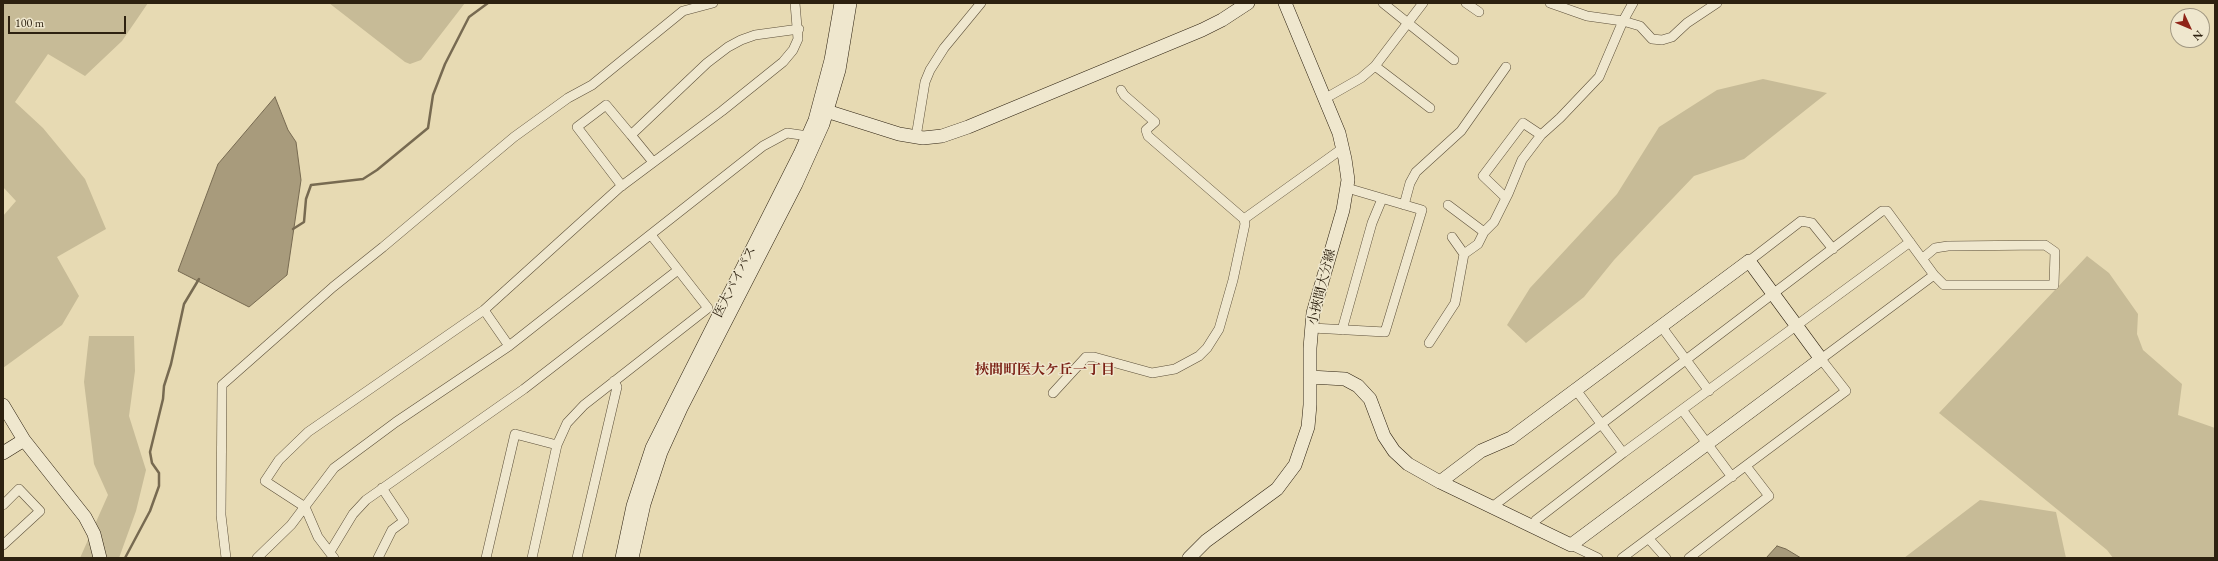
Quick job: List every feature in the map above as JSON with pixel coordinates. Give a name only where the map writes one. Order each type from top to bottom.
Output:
[{"type":"main road","name":"医大バイパス","points":[[622,558],[639,483],[658,433],[808,136],[823,110],[841,3]]},
{"type":"main road","name":"医大バイパス","points":[[632,558],[644,504],[661,452],[681,408],[796,184],[841,59],[850,3]]},
{"type":"main road","points":[[823,110],[882,130],[916,137],[942,136],[968,127],[1202,30],[1226,18],[1248,3]]},
{"type":"main road","name":"小挾間大分線","points":[[1189,558],[1206,540],[1277,488],[1295,465],[1308,427],[1312,328],[1318,295],[1343,210],[1347,188],[1347,170],[1343,148],[1326,98],[1285,3]]},
{"type":"main road","points":[[1310,377],[1345,379],[1358,386],[1370,399],[1384,436],[1394,451],[1408,464],[1440,482],[1571,544],[1821,359],[1749,261],[1511,438],[1481,451],[1440,482]]},
{"type":"main road","points":[[3,405],[24,440],[85,517],[94,534],[100,558]]},
{"type":"main road","points":[[3,453],[24,440]]},
{"type":"street","points":[[226,558],[221,515],[222,385],[327,292],[383,248],[514,137],[568,98],[592,85],[682,7],[713,3]]},
{"type":"street","points":[[678,270],[524,388],[382,488],[353,514],[332,555],[318,537],[305,506],[265,481],[279,460],[308,432],[484,310],[622,186],[722,111],[783,62],[793,50],[798,39],[799,29],[795,3]]},
{"type":"street","points":[[916,137],[925,82],[930,70],[944,48],[981,3]]},
{"type":"street","points":[[1383,3],[1454,60]]},
{"type":"street","points":[[1326,98],[1361,78],[1375,66],[1423,3]]},
{"type":"street","points":[[1466,3],[1479,12]]},
{"type":"street","points":[[1550,3],[1587,16],[1623,21],[1640,26],[1652,39],[1662,40],[1672,37],[1687,23],[1717,3]]},
{"type":"street","points":[[1429,343],[1455,303],[1464,254],[1478,244],[1484,232],[1494,222],[1522,160],[1541,135],[1560,118],[1599,77],[1623,21],[1633,3]]},
{"type":"street","points":[[631,135],[707,63],[728,47],[754,35],[799,29]]},
{"type":"street","points":[[1375,66],[1430,108]]},
{"type":"street","points":[[1404,205],[1410,184],[1416,172],[1461,131],[1506,67]]},
{"type":"street","points":[[1053,393],[1086,357],[1094,357],[1152,373],[1175,368],[1199,356],[1207,348],[1219,329],[1226,309],[1245,224],[1244,219],[1148,136],[1146,130],[1155,122],[1124,95],[1121,90]]},
{"type":"street","points":[[622,186],[577,126],[606,105],[653,162]]},
{"type":"street","points":[[1506,198],[1483,176],[1523,123],[1541,135]]},
{"type":"street","points":[[257,558],[291,525],[334,468],[396,422],[508,346],[778,136],[792,133],[808,136]]},
{"type":"street","points":[[1244,219],[1343,148]]},
{"type":"street","points":[[1312,328],[1385,332],[1422,210],[1347,188]]},
{"type":"street","points":[[1342,330],[1372,223],[1382,199]]},
{"type":"street","points":[[1448,205],[1484,232]]},
{"type":"street","points":[[1492,507],[1882,212],[1887,211],[1934,274],[1944,285],[2054,284],[2055,252],[2045,245],[1948,246],[1935,248],[1923,258]]},
{"type":"street","points":[[1749,261],[1801,221],[1812,222],[1833,249]]},
{"type":"street","points":[[532,558],[557,445],[566,423],[572,415],[708,308],[651,235]]},
{"type":"street","points":[[1452,237],[1464,254]]},
{"type":"street","points":[[1532,526],[1536,520],[1623,453],[1683,411],[1796,325],[1910,242]]},
{"type":"street","points":[[1622,558],[1846,391],[1821,359],[1934,274]]},
{"type":"street","points":[[484,310],[508,346]]},
{"type":"street","points":[[1661,326],[1709,391]]},
{"type":"street","points":[[577,558],[617,387],[614,381]]},
{"type":"street","points":[[1576,390],[1623,453]]},
{"type":"street","points":[[1683,411],[1732,477]]},
{"type":"street","points":[[486,558],[515,434],[557,445]]},
{"type":"street","points":[[1689,558],[1769,496],[1746,466]]},
{"type":"street","points":[[378,558],[392,530],[404,522],[382,488]]},
{"type":"street","points":[[3,505],[20,489],[40,511],[3,545]]},
{"type":"street","points":[[1649,539],[1666,558]]},
{"type":"street","points":[[1571,544],[1598,558]]},
{"type":"shaded area","points":[[3,3],[148,3],[122,41],[85,76],[48,54],[15,102],[43,128],[85,179],[106,229],[57,257],[79,296],[62,325],[3,368],[3,216],[16,201],[3,187]]},
{"type":"shaded area","points":[[329,3],[465,3],[421,60],[410,64],[405,62]]},
{"type":"shaded area","points":[[1763,79],[1827,93],[1744,159],[1694,176],[1614,260],[1584,297],[1526,343],[1507,325],[1530,288],[1617,194],[1659,127],[1717,90]]},
{"type":"shaded area","points":[[275,97],[288,130],[296,142],[301,180],[287,275],[249,307],[178,271],[218,164]]},
{"type":"shaded area","points":[[2087,256],[2109,273],[2138,314],[2137,334],[2143,350],[2182,384],[2178,415],[2215,428],[2215,558],[2113,558],[2107,550],[1939,413]]},
{"type":"shaded area","points":[[89,336],[134,336],[135,371],[129,416],[146,470],[136,511],[119,558],[80,558],[108,495],[94,464],[84,382]]},
{"type":"shaded area","points":[[1980,500],[2056,512],[2066,558],[1904,558]]},
{"type":"shaded area","points":[[1777,546],[1786,549],[1801,558],[1766,558]]},
{"type":"waterway","points":[[293,229],[304,222],[306,199],[311,185],[363,179],[377,170],[428,128],[433,95],[445,64],[469,17],[488,3]]},
{"type":"waterway","points":[[125,558],[150,511],[159,486],[159,473],[152,463],[150,452],[184,304],[199,279]]},
{"type":"district","name":"挾間町医大ケ丘一丁目","points":[[1045,370]]}]
